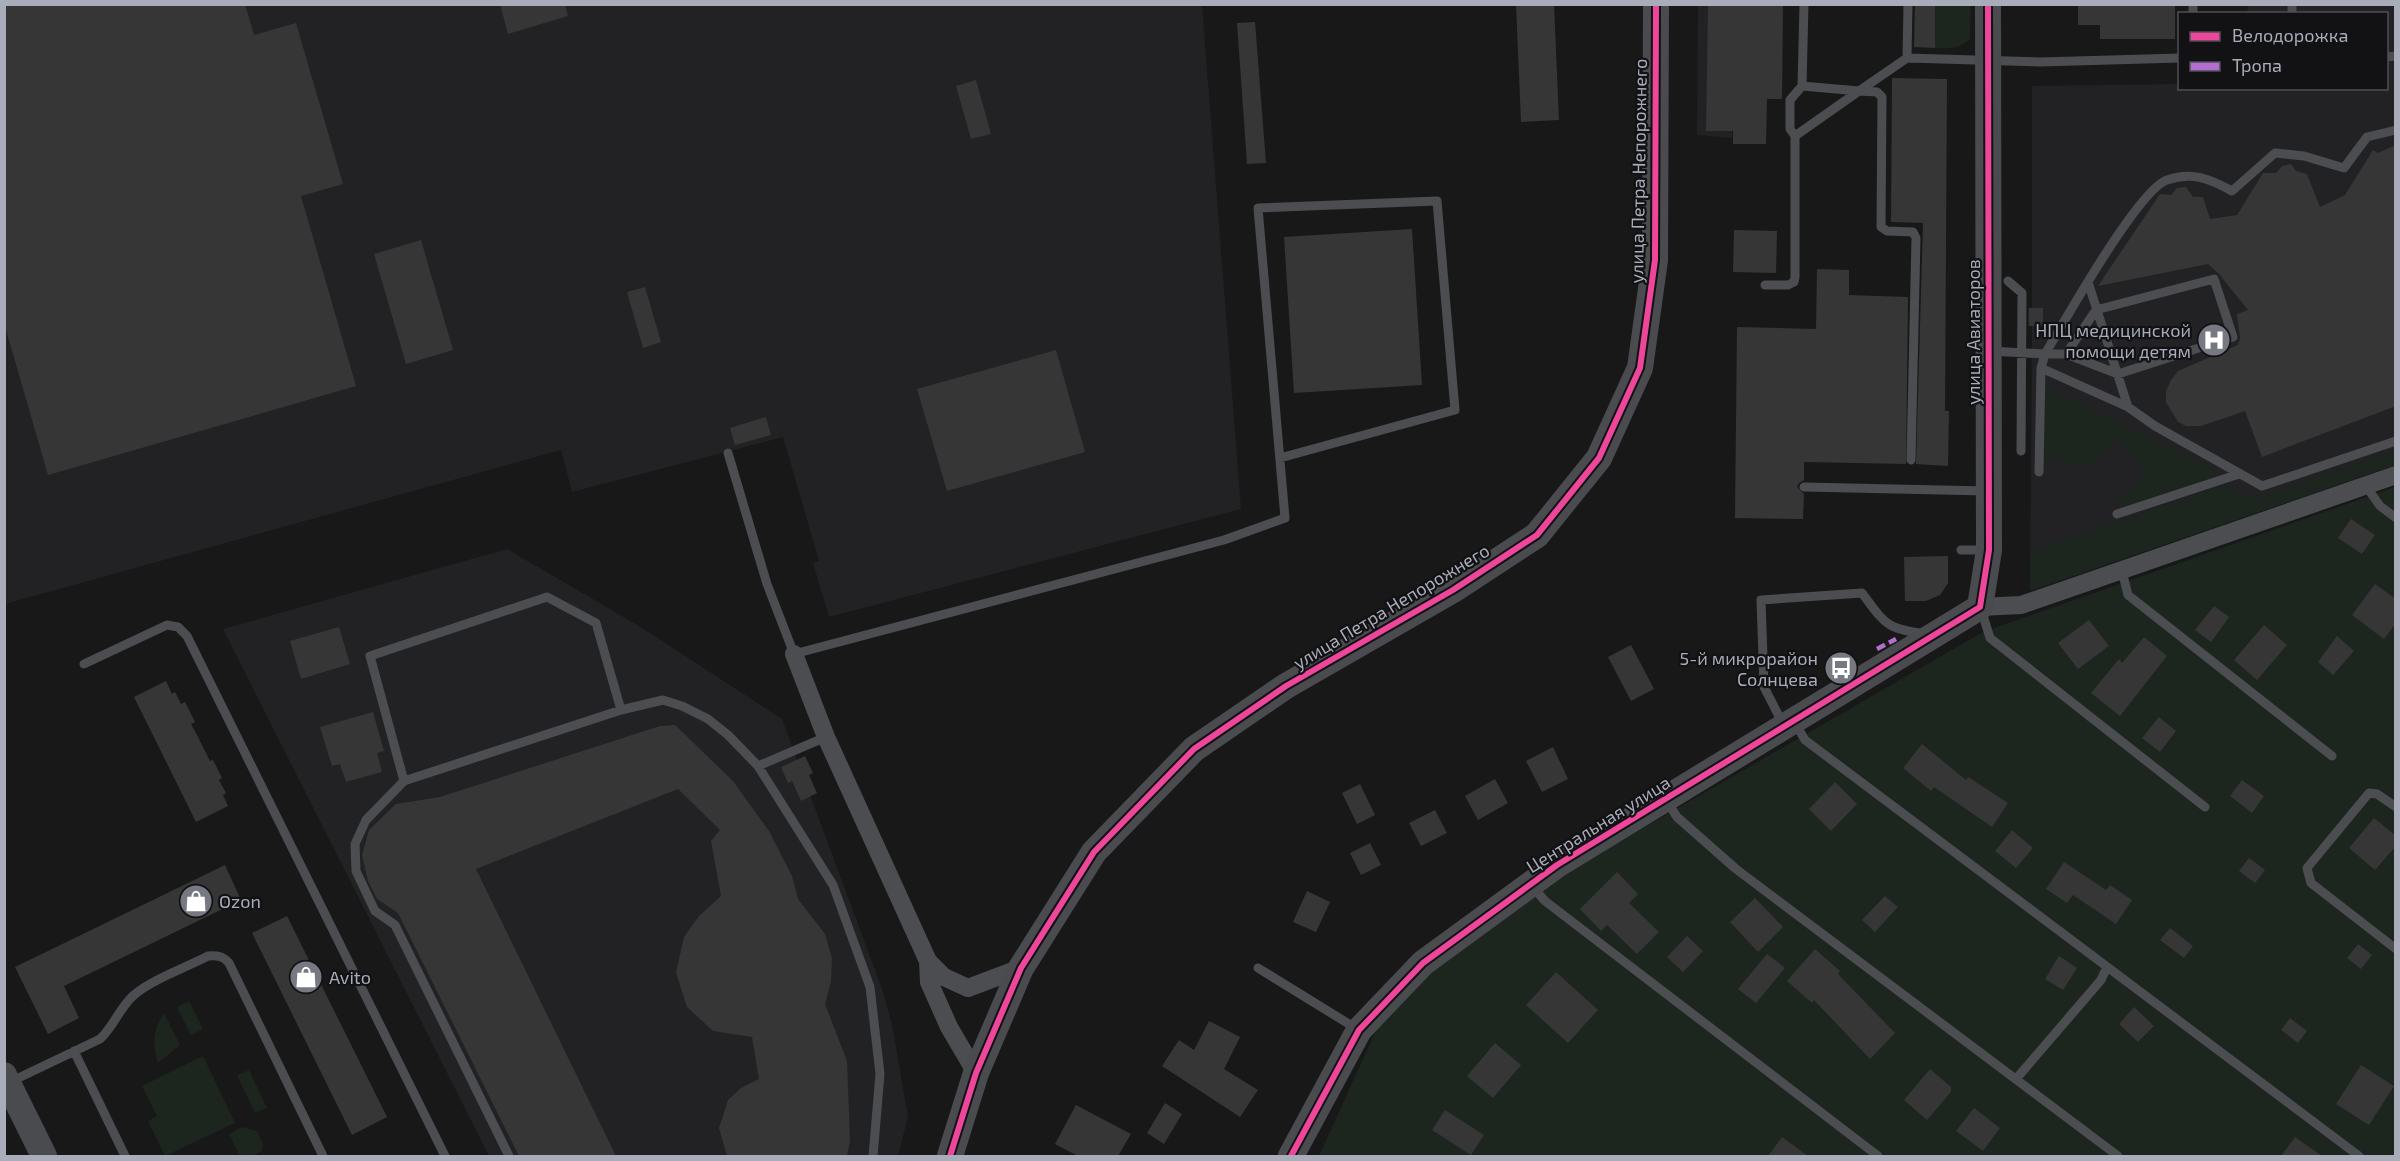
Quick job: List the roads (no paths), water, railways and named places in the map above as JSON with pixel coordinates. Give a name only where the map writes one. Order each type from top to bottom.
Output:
[{"type":"street","name":"улица Петра Непорожнего","points":[[950,1156],[976,1073],[1021,968],[1094,852],[1194,749],[1286,686],[1453,590],[1537,535],[1599,458],[1640,368],[1653,271],[1656,4]]},
{"type":"street","name":"улица Авиаторов","points":[[1980,607],[1989,550],[1990,491],[1986,61],[1988,4]]},
{"type":"street","points":[[1936,635],[1980,607],[2021,605],[2396,475]]},
{"type":"street","name":"Центральная улица","points":[[1292,1156],[1359,1030],[1423,963],[1557,865],[1936,635]]},
{"type":"street","points":[[794,654],[826,737],[928,961],[944,977],[968,988],[1021,968]]},
{"type":"street","points":[[928,961],[929,982],[949,1027],[976,1073]]},
{"type":"street","points":[[6,1079],[44,1156]]},
{"type":"lane","points":[[1765,285],[1788,285],[1794,282],[1795,136],[1790,129],[1790,100],[1802,86],[1804,4]]},
{"type":"lane","points":[[1907,58],[1908,4]]},
{"type":"lane","points":[[1795,136],[1907,58],[2056,62],[2178,58]]},
{"type":"lane","points":[[1802,86],[1877,93],[1882,97],[1881,227],[1887,231],[1913,232],[1916,238],[1911,460]]},
{"type":"lane","points":[[2039,472],[2041,368],[2045,354],[2088,282],[2142,201],[2164,181],[2189,174],[2209,178],[2232,191],[2275,153],[2304,156],[2344,168],[2367,137],[2396,130]]},
{"type":"lane","points":[[728,453],[767,584],[794,654],[1224,540],[1285,518],[1258,208],[1437,201],[1455,410],[1280,458]]},
{"type":"lane","points":[[1989,351],[2066,354],[2118,374],[2233,337],[2214,279],[2096,310],[2066,354]]},
{"type":"lane","points":[[2008,281],[2022,293],[2021,451]]},
{"type":"lane","points":[[2088,282],[2128,408]]},
{"type":"lane","points":[[2041,368],[2128,408],[2155,426],[2262,486],[2396,441]]},
{"type":"lane","points":[[2117,514],[2239,474]]},
{"type":"lane","points":[[2366,486],[2380,506],[2396,518]]},
{"type":"lane","points":[[1804,487],[1990,491]]},
{"type":"lane","points":[[1961,550],[1989,550]]},
{"type":"lane","points":[[2121,571],[2128,595],[2332,756]]},
{"type":"lane","points":[[1936,635],[1905,631],[1885,623],[1862,593],[1761,600],[1764,687],[1789,723],[1805,740],[2359,1156]]},
{"type":"lane","points":[[404,781],[370,656],[547,597],[596,623],[621,711]]},
{"type":"lane","points":[[1980,607],[1990,638],[2205,807]]},
{"type":"lane","points":[[84,664],[167,625],[178,627],[187,636],[445,1156]]},
{"type":"lane","points":[[509,1156],[395,925],[375,910],[356,870],[355,844],[366,820],[404,781],[621,711],[663,700],[682,706],[708,719],[728,735],[758,766],[833,885],[870,987],[880,1074],[873,1156]]},
{"type":"lane","points":[[758,766],[826,737]]},
{"type":"lane","points":[[2396,807],[2377,794],[2369,793],[2307,868],[2311,883],[2396,949]]},
{"type":"lane","points":[[1665,798],[1677,817],[1736,869],[2118,1156]]},
{"type":"lane","points":[[1530,884],[1545,901],[1878,1156]]},
{"type":"lane","points":[[6,1079],[74,1051],[105,1034],[126,1003],[141,989],[208,956],[221,957],[229,963],[323,1156]]},
{"type":"lane","points":[[2016,1079],[2101,980],[2107,967]]},
{"type":"lane","points":[[1258,968],[1359,1030]]},
{"type":"lane","points":[[74,1051],[125,1156]]},
{"type":"place","name":"НПЦ медицинской помощи детям","points":[[2214,340]]},
{"type":"place","name":"5-й микрорайон Солнцева","points":[[1841,668]]},
{"type":"place","name":"Ozon","points":[[196,901]]},
{"type":"place","name":"Avito","points":[[306,977]]}]
